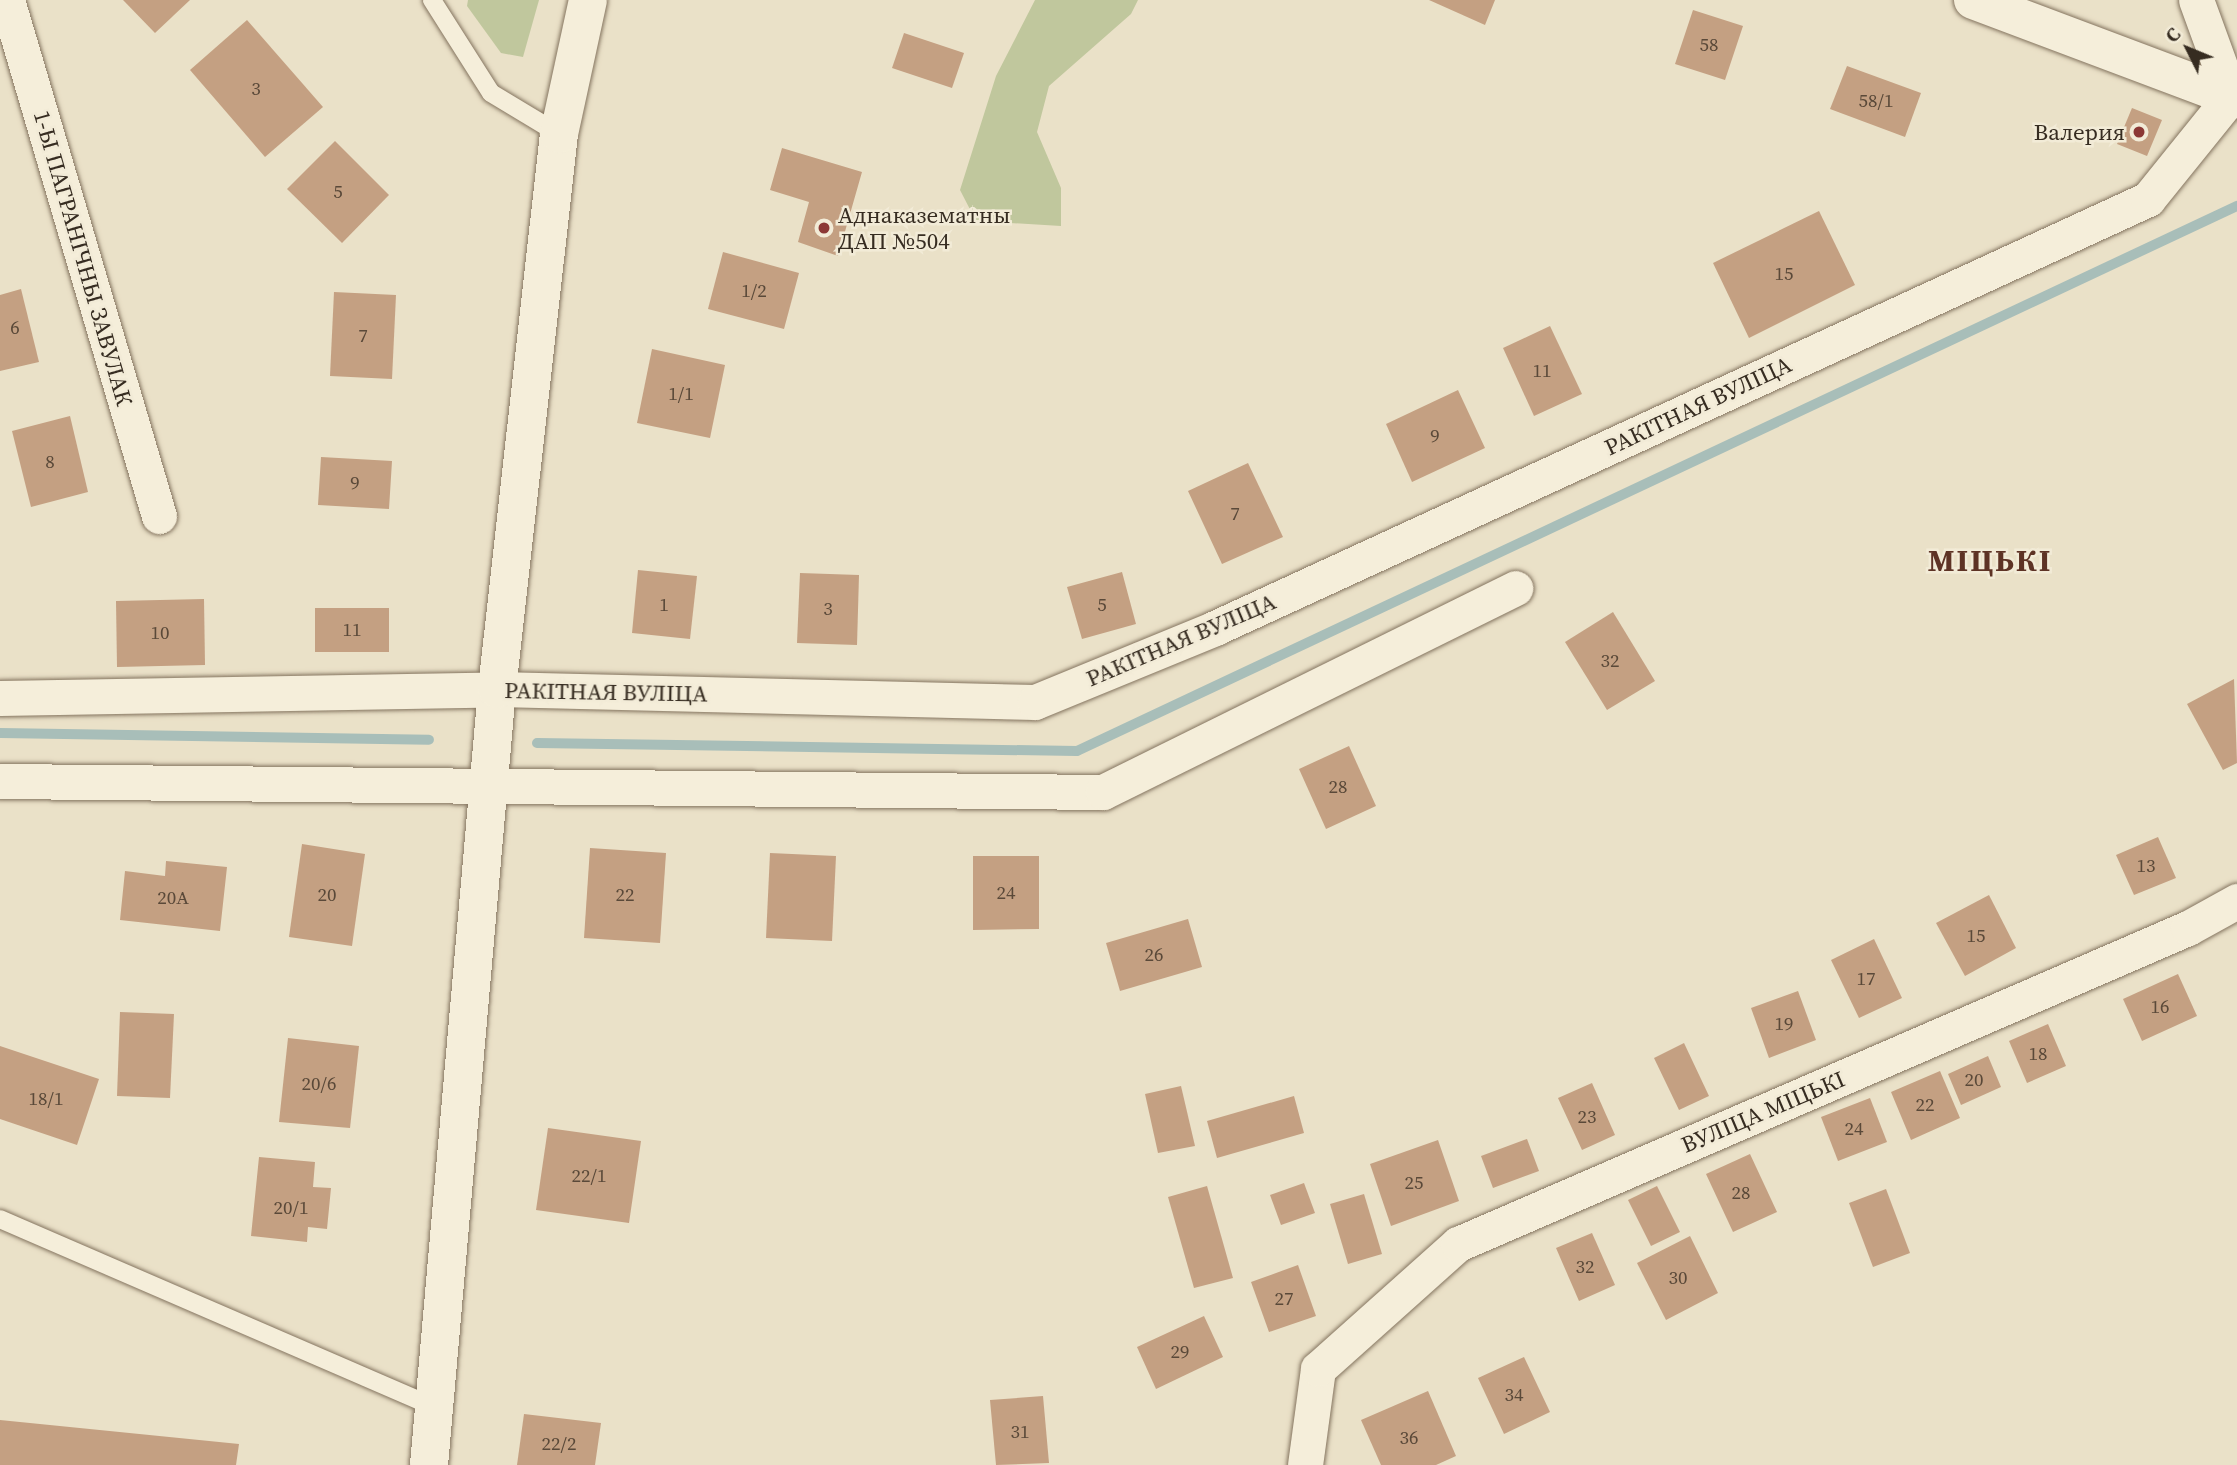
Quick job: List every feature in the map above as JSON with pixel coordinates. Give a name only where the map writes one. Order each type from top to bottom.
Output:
[{"type":"street","name":"1-Ы ПАГРАНІЧНЫ ЗАВУЛАК","points":[[7,0],[159,516]]},
{"type":"street","points":[[429,1465],[497,689],[559,134],[589,0]]},
{"type":"street","points":[[1973,0],[2234,98]]},
{"type":"street","points":[[2196,0],[2234,98]]},
{"type":"street","name":"РАКІТНАЯ ВУЛІЦА","points":[[0,698],[497,689],[1035,702],[1215,628],[2148,199],[2234,98]]},
{"type":"street","points":[[0,781],[488,789],[1103,792],[1515,588]]},
{"type":"street","name":"ВУЛІЦА МІЦЬКІ","points":[[1305,1465],[1318,1369],[1458,1244],[2188,928],[2237,901]]},
{"type":"lane","points":[[432,0],[491,93],[559,134]]},
{"type":"lane","points":[[0,1219],[434,1407]]},
{"type":"green space","points":[[468,0],[539,0],[523,57],[501,53],[467,6]]},
{"type":"green space","points":[[1035,0],[1138,0],[1131,14],[1049,86],[1037,132],[1061,188],[1061,226],[976,221],[960,190],[996,76]]},
{"type":"building","points":[[123,0],[190,0],[155,33]]},
{"type":"building","points":[[1429,0],[1495,0],[1485,25]]},
{"type":"building","points":[[1693,10],[1743,26],[1725,80],[1675,64]]},
{"type":"building","points":[[247,20],[323,107],[265,157],[190,70]]},
{"type":"building","points":[[904,33],[964,53],[952,88],[892,68]]},
{"type":"building","points":[[1847,66],[1921,93],[1905,137],[1830,109]]},
{"type":"building","name":"Валерия","points":[[2132,108],[2162,120],[2147,156],[2117,144]]},
{"type":"building","points":[[335,141],[389,195],[342,243],[287,189]]},
{"type":"building","points":[[782,148],[862,172],[838,256],[798,242],[809,202],[770,190]]},
{"type":"building","points":[[1819,211],[1855,285],[1749,338],[1713,263]]},
{"type":"building","points":[[723,252],[799,273],[784,329],[708,309]]},
{"type":"building","points":[[21,289],[39,362],[0,371],[0,295]]},
{"type":"building","points":[[334,292],[396,295],[392,379],[330,376]]},
{"type":"building","points":[[1550,326],[1582,394],[1534,416],[1503,348]]},
{"type":"building","points":[[652,349],[725,365],[710,438],[637,423]]},
{"type":"building","points":[[1458,390],[1485,448],[1412,482],[1386,424]]},
{"type":"building","points":[[70,416],[88,492],[31,507],[12,431]]},
{"type":"building","points":[[321,457],[392,461],[389,509],[318,505]]},
{"type":"building","points":[[1248,463],[1283,537],[1222,564],[1188,491]]},
{"type":"building","points":[[638,570],[697,576],[690,639],[632,633]]},
{"type":"building","points":[[1122,572],[1136,624],[1082,639],[1067,587]]},
{"type":"building","points":[[800,573],[859,575],[857,645],[797,643]]},
{"type":"building","points":[[204,599],[205,665],[117,667],[116,601]]},
{"type":"building","points":[[315,608],[389,608],[389,652],[315,652]]},
{"type":"building","points":[[1613,612],[1655,681],[1607,710],[1565,642]]},
{"type":"building","points":[[2234,679],[2237,763],[2223,770],[2187,704]]},
{"type":"building","points":[[1349,746],[1376,806],[1326,829],[1299,769]]},
{"type":"building","points":[[2158,837],[2176,878],[2134,895],[2116,855]]},
{"type":"building","points":[[302,844],[365,854],[352,946],[289,937]]},
{"type":"building","points":[[590,848],[666,853],[660,943],[584,938]]},
{"type":"building","points":[[770,853],[836,856],[832,941],[766,938]]},
{"type":"building","points":[[973,856],[1039,856],[1039,929],[973,930]]},
{"type":"building","points":[[166,861],[227,867],[220,931],[120,920],[125,871],[165,876]]},
{"type":"building","points":[[1989,895],[2016,948],[1965,976],[1936,923]]},
{"type":"building","points":[[1188,919],[1202,967],[1120,991],[1106,943]]},
{"type":"building","points":[[1874,939],[1902,998],[1859,1018],[1831,960]]},
{"type":"building","points":[[2178,974],[2197,1016],[2142,1041],[2123,999]]},
{"type":"building","points":[[1798,991],[1816,1040],[1769,1058],[1751,1008]]},
{"type":"building","points":[[120,1012],[174,1014],[170,1098],[117,1096]]},
{"type":"building","points":[[2048,1024],[2066,1066],[2027,1083],[2009,1041]]},
{"type":"building","points":[[288,1038],[359,1046],[350,1128],[279,1122]]},
{"type":"building","points":[[1684,1043],[1709,1096],[1679,1110],[1654,1058]]},
{"type":"building","points":[[0,1046],[99,1079],[77,1145],[0,1119]]},
{"type":"building","points":[[1988,1056],[2001,1087],[1961,1105],[1948,1074]]},
{"type":"building","points":[[1940,1071],[1960,1118],[1911,1140],[1891,1092]]},
{"type":"building","points":[[1592,1083],[1615,1135],[1582,1150],[1558,1098]]},
{"type":"building","points":[[1181,1086],[1195,1146],[1158,1153],[1145,1094]]},
{"type":"building","points":[[1294,1096],[1304,1133],[1217,1158],[1207,1121]]},
{"type":"building","points":[[1870,1098],[1887,1142],[1838,1161],[1821,1117]]},
{"type":"building","points":[[548,1128],[641,1141],[629,1223],[536,1210]]},
{"type":"building","points":[[1527,1139],[1539,1171],[1493,1188],[1481,1156]]},
{"type":"building","points":[[1438,1140],[1459,1201],[1391,1226],[1370,1164]]},
{"type":"building","points":[[1750,1154],[1777,1212],[1733,1232],[1706,1174]]},
{"type":"building","points":[[259,1157],[315,1162],[313,1187],[331,1188],[327,1229],[308,1227],[307,1242],[251,1236]]},
{"type":"building","points":[[1304,1183],[1315,1213],[1281,1225],[1270,1195]]},
{"type":"building","points":[[1207,1186],[1233,1278],[1194,1288],[1168,1197]]},
{"type":"building","points":[[1657,1186],[1680,1232],[1651,1246],[1628,1200]]},
{"type":"building","points":[[1886,1189],[1910,1253],[1873,1267],[1849,1203]]},
{"type":"building","points":[[1364,1194],[1382,1254],[1348,1264],[1330,1204]]},
{"type":"building","points":[[1592,1233],[1615,1285],[1579,1301],[1556,1248]]},
{"type":"building","points":[[1690,1236],[1718,1293],[1666,1320],[1637,1263]]},
{"type":"building","points":[[1298,1265],[1316,1316],[1269,1332],[1251,1282]]},
{"type":"building","points":[[1204,1316],[1223,1357],[1156,1389],[1137,1347]]},
{"type":"building","points":[[1524,1357],[1550,1412],[1504,1434],[1478,1378]]},
{"type":"building","points":[[1428,1391],[1456,1456],[1436,1465],[1381,1465],[1361,1420]]},
{"type":"building","points":[[1043,1396],[1049,1463],[996,1465],[990,1400]]},
{"type":"building","points":[[524,1414],[601,1423],[595,1465],[517,1465]]},
{"type":"building","points":[[0,1420],[239,1444],[236,1465],[0,1465]]},
{"type":"waterway","points":[[537,743],[1077,751],[2237,206]]},
{"type":"waterway","points":[[0,733],[429,740]]},
{"type":"place","name":"Валерия","points":[[2139,132]]},
{"type":"place","name":"Аднаказематны ДАП №504","points":[[824,228]]},
{"type":"district","name":"МІЦЬКІ","points":[[1990,561]]}]
